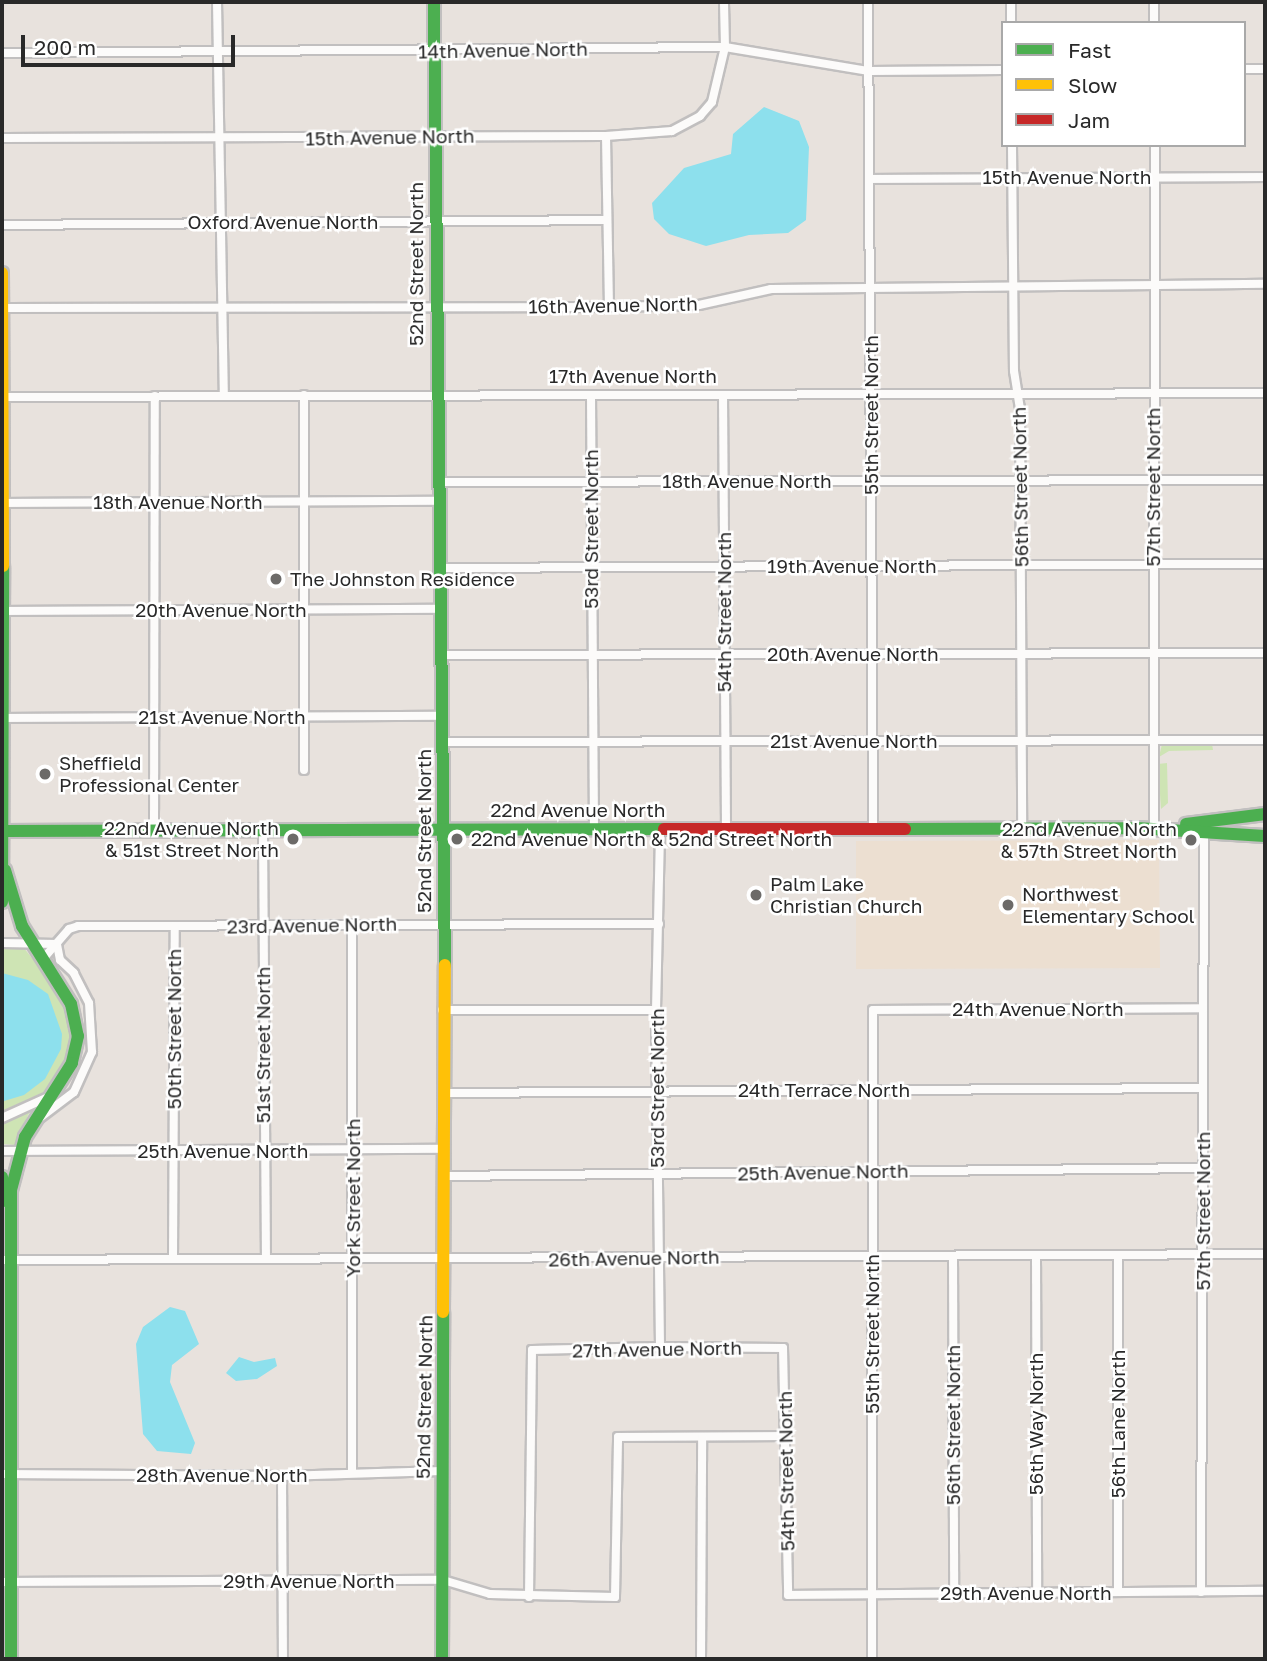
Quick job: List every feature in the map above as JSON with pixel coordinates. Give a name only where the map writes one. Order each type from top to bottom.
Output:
[{"type":"main road","name":"52nd Street North","points":[[434,2],[436,396],[445,830],[442,1010],[445,1093],[442,1659]]},
{"type":"main road","points":[[2,274],[5,870],[2,902]]},
{"type":"main road","name":"22nd Avenue North","points":[[1154,828],[1265,814]]},
{"type":"main road","name":"22nd Avenue North","points":[[4,831],[1154,828],[1265,836]]},
{"type":"main road","points":[[5,870],[22,926],[71,1004],[78,1036],[72,1063],[46,1098],[21,1151],[9,1213],[5,1260],[5,1474],[10,1659]]},
{"type":"main road","points":[[2,1177],[9,1213]]},
{"type":"street","points":[[217,2],[224,395]]},
{"type":"street","points":[[724,2],[725,47]]},
{"type":"street","name":"55th Street North","points":[[868,2],[873,829]]},
{"type":"street","points":[[1011,2],[1011,21]]},
{"type":"street","points":[[1154,2],[1154,21]]},
{"type":"street","name":"14th Avenue North","points":[[2,53],[725,47],[869,71],[1001,70]]},
{"type":"street","name":"15th Avenue North","points":[[2,138],[606,136],[672,131],[700,116],[720,83],[725,47]]},
{"type":"street","points":[[1246,69],[1265,69]]},
{"type":"street","points":[[606,136],[609,307]]},
{"type":"street","name":"56th Street North","points":[[1012,147],[1013,285],[1020,480],[1022,828]]},
{"type":"street","name":"57th Street North","points":[[1154,828],[1155,147]]},
{"type":"street","name":"15th Avenue North","points":[[869,179],[1265,177]]},
{"type":"street","name":"Oxford Avenue North","points":[[2,225],[606,220]]},
{"type":"street","name":"16th Avenue North","points":[[2,308],[609,307],[699,305],[771,289],[870,286],[1265,285]]},
{"type":"street","name":"17th Avenue North","points":[[2,397],[1265,393]]},
{"type":"street","points":[[304,395],[304,770]]},
{"type":"street","name":"54th Street North","points":[[723,395],[726,829]]},
{"type":"street","points":[[154,831],[155,396]]},
{"type":"street","name":"53rd Street North","points":[[591,396],[594,830]]},
{"type":"street","name":"18th Avenue North","points":[[438,481],[1265,480]]},
{"type":"street","name":"18th Avenue North","points":[[2,503],[438,501]]},
{"type":"street","name":"19th Avenue North","points":[[439,568],[1265,564]]},
{"type":"street","name":"20th Avenue North","points":[[3,611],[441,609]]},
{"type":"street","name":"20th Avenue North","points":[[442,655],[1265,653]]},
{"type":"street","name":"21st Avenue North","points":[[3,718],[443,716]]},
{"type":"street","name":"21st Avenue North","points":[[442,742],[1265,740]]},
{"type":"street","name":"53rd Street North","points":[[660,829],[656,1010],[660,1348]]},
{"type":"street","name":"51st Street North","points":[[263,831],[266,1258]]},
{"type":"street","name":"57th Street North","points":[[1201,1592],[1204,831]]},
{"type":"street","name":"23rd Avenue North","points":[[42,960],[73,927],[443,923],[659,924]]},
{"type":"street","name":"York Street North","points":[[352,924],[352,1473]]},
{"type":"street","name":"50th Street North","points":[[173,1259],[175,926]]},
{"type":"street","points":[[2,943],[57,944],[60,960],[74,972],[89,1003],[92,1052],[74,1092],[55,1111],[33,1122]]},
{"type":"street","name":"24th Avenue North","points":[[873,1010],[1203,1008]]},
{"type":"street","points":[[442,1010],[656,1010]]},
{"type":"street","name":"55th Street North","points":[[872,1659],[873,1010]]},
{"type":"street","name":"24th Terrace North","points":[[445,1093],[1203,1088]]},
{"type":"street","points":[[2,1118],[46,1098]]},
{"type":"street","name":"25th Avenue North","points":[[2,1151],[444,1149]]},
{"type":"street","name":"25th Avenue North","points":[[443,1176],[1203,1168]]},
{"type":"street","name":"26th Avenue North","points":[[5,1260],[266,1258],[444,1261],[872,1255],[953,1257],[1265,1254]]},
{"type":"street","name":"56th Lane North","points":[[1118,1255],[1118,1592]]},
{"type":"street","name":"56th Way North","points":[[1036,1256],[1037,1593]]},
{"type":"street","name":"56th Street North","points":[[953,1257],[954,1594]]},
{"type":"street","name":"54th Street North","points":[[783,1348],[787,1436],[788,1595]]},
{"type":"street","name":"27th Avenue North","points":[[529,1597],[532,1350],[783,1348]]},
{"type":"street","points":[[701,1659],[702,1437],[787,1436]]},
{"type":"street","name":"29th Avenue North","points":[[6,1582],[443,1580],[490,1594],[615,1597],[618,1437],[702,1437]]},
{"type":"street","name":"28th Avenue North","points":[[5,1474],[282,1476],[442,1471]]},
{"type":"street","points":[[282,1476],[283,1659]]},
{"type":"street","name":"29th Avenue North","points":[[788,1595],[1265,1591]]},
{"type":"shaded area","name":"Northwest Elementary School","points":[[1159,840],[1160,968],[856,969],[856,841]]},
{"type":"green space","points":[[1162,744],[1212,744],[1213,750],[1169,751],[1159,757]]},
{"type":"green space","points":[[1167,763],[1168,803],[1161,809],[1158,764]]},
{"type":"green space","points":[[2,947],[23,947],[58,990],[71,1024],[70,1056],[28,1115],[16,1145],[2,1144]]},
{"type":"water","points":[[764,107],[799,121],[809,147],[806,220],[788,233],[749,235],[706,246],[669,234],[654,219],[652,203],[684,168],[731,154],[733,134]]},
{"type":"water","points":[[2,973],[28,980],[48,994],[62,1034],[61,1049],[45,1079],[24,1095],[4,1101]]},
{"type":"water","points":[[170,1307],[185,1311],[199,1344],[172,1365],[170,1382],[195,1443],[191,1454],[157,1451],[143,1434],[136,1344],[143,1327]]},
{"type":"water","points":[[239,1357],[254,1362],[275,1358],[277,1366],[257,1379],[236,1381],[226,1373]]},
{"type":"traffic: fast","points":[[434,2],[445,965]]},
{"type":"traffic: fast","points":[[2,902],[3,566]]},
{"type":"traffic: fast","points":[[1186,824],[1265,814]]},
{"type":"traffic: fast","points":[[905,829],[1137,828],[1265,836]]},
{"type":"traffic: fast","points":[[2,831],[664,829]]},
{"type":"traffic: fast","points":[[5,870],[22,926],[71,1004],[78,1036],[72,1063],[25,1137],[11,1190],[11,1659]]},
{"type":"traffic: fast","points":[[2,1177],[7,1201]]},
{"type":"traffic: fast","points":[[442,1659],[443,1312]]},
{"type":"traffic: slow","points":[[2,273],[3,566]]},
{"type":"traffic: slow","points":[[443,1312],[445,965]]},
{"type":"traffic: jam","points":[[664,829],[905,829]]},
{"type":"place","name":"The Johnston Residence","points":[[276,579]]},
{"type":"place","name":"Sheffield Professional Center","points":[[45,774]]},
{"type":"place","name":"22nd Avenue North & 51st Street North","points":[[293,839]]},
{"type":"place","name":"22nd Avenue North & 52nd Street North","points":[[457,839]]},
{"type":"place","name":"22nd Avenue North & 57th Street North","points":[[1191,840]]},
{"type":"place","name":"Palm Lake Christian Church","points":[[756,895]]},
{"type":"place","name":"Northwest Elementary School","points":[[1008,905]]}]
